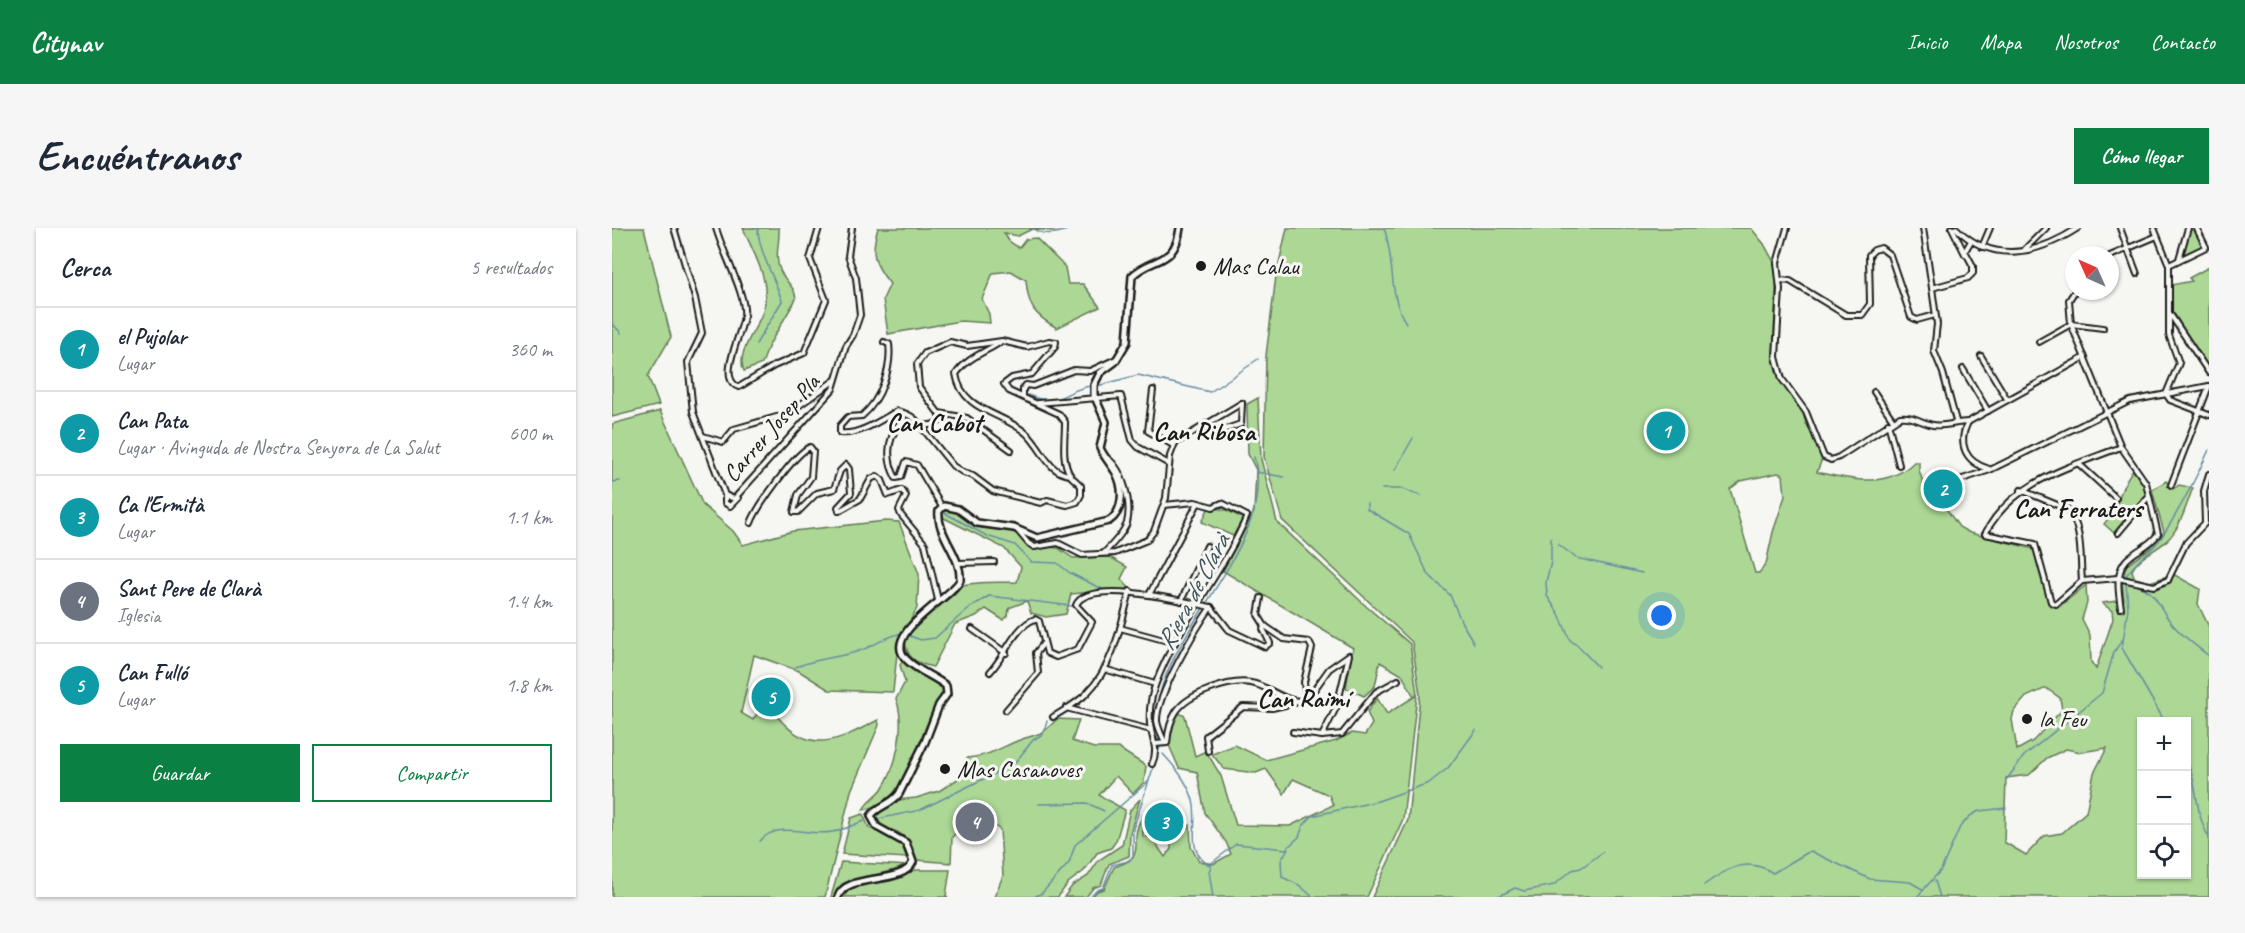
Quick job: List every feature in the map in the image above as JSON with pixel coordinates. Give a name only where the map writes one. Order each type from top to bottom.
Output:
[{"type":"street","points":[[674,228],[695,298],[702,333],[688,362],[693,412],[725,495],[725,502],[730,506],[735,504],[738,497]]},
{"type":"street","points":[[716,228],[744,303],[745,313],[729,369],[729,380],[732,385],[739,387],[774,366],[804,353],[826,300],[810,259],[819,228]]},
{"type":"street","name":"Carrer Josep Pla","points":[[725,495],[731,499],[738,497],[772,455],[833,389],[860,315],[856,278],[848,256],[852,228]]},
{"type":"street","points":[[942,507],[955,507],[977,523],[1018,530],[1033,537],[1044,538],[1113,519],[1121,507],[1119,484],[1116,473],[1104,456],[1100,444],[1106,422],[1096,400],[1094,390],[1096,378],[1118,358],[1129,336],[1129,293],[1132,276],[1170,254],[1178,242],[1180,228]]},
{"type":"street","points":[[1787,228],[1777,263],[1780,280],[1777,364],[1785,385],[1808,417],[1824,457],[1831,460],[1839,457],[1893,420],[1909,416],[1935,426],[1968,422],[2085,357]]},
{"type":"street","points":[[1923,228],[1937,335],[1934,351],[1943,373],[1956,422]]},
{"type":"street","points":[[1932,288],[1968,278],[1973,273],[1973,266],[1959,246],[1955,228]]},
{"type":"street","points":[[1955,228],[1982,247],[2002,253],[2049,244],[2078,228]]},
{"type":"street","points":[[1982,247],[1990,228]]},
{"type":"street","points":[[2025,249],[2046,228]]},
{"type":"street","points":[[2120,228],[2137,274]]},
{"type":"street","points":[[2154,228],[2169,265],[2169,335],[2179,363],[2166,394]]},
{"type":"street","points":[[2169,265],[2206,247],[2197,228],[2188,228],[2179,260]]},
{"type":"street","points":[[2041,235],[2049,244]]},
{"type":"street","points":[[2119,252],[2157,236]]},
{"type":"street","points":[[1967,256],[1965,251],[1971,241]]},
{"type":"street","points":[[1780,280],[1790,281],[1846,315],[1862,315],[1870,304],[1869,255],[1881,248],[1890,255],[1911,317],[1917,320],[1935,315]]},
{"type":"street","points":[[2069,300],[2071,324],[2121,447],[2146,483],[2158,534],[2125,561],[2118,578],[2121,608]]},
{"type":"street","points":[[2169,314],[2180,326],[2209,373]]},
{"type":"street","points":[[2039,342],[2071,324],[2103,328]]},
{"type":"street","points":[[884,342],[889,344],[890,363],[875,402],[862,416],[848,417],[840,426],[840,432],[846,434],[872,426],[897,411],[909,416],[919,424],[954,466],[993,491],[1041,503],[1047,500],[1067,505],[1077,502],[1082,495],[1081,486],[1070,475],[1054,469],[1027,434],[979,407],[961,392],[956,374],[961,367],[971,358],[1002,341]]},
{"type":"street","points":[[942,507],[918,465],[906,462],[902,477],[896,478],[890,463],[890,446],[896,427],[902,423],[936,424],[941,420],[919,387],[917,364],[925,353],[950,342],[967,346],[1002,341],[1027,347],[1049,341],[1056,342],[1055,347],[1032,374],[1011,378],[1004,384],[1009,392],[1023,396],[1059,414],[1065,422],[1062,450],[1070,475]]},
{"type":"street","points":[[1981,356],[2007,399]]},
{"type":"street","points":[[1023,396],[1023,389],[1026,385],[1033,386],[1074,370],[1090,371],[1118,358]]},
{"type":"street","points":[[1963,369],[1988,411]]},
{"type":"street","points":[[703,436],[723,442],[734,429],[787,414],[836,379]]},
{"type":"street","points":[[1938,487],[1990,470],[2130,401],[2209,386]]},
{"type":"street","points":[[2171,485],[2209,386]]},
{"type":"street","points":[[1153,390],[1148,431],[1173,446]]},
{"type":"street","points":[[1874,392],[1893,420]]},
{"type":"street","points":[[2166,394],[2170,400],[2209,415]]},
{"type":"street","points":[[1038,403],[1096,400],[1121,396],[1132,440],[1138,447],[1169,464]]},
{"type":"street","points":[[1018,530],[1034,547],[1058,543],[1076,554],[1115,553],[1151,537],[1164,505],[1173,446],[1184,436],[1242,403],[1241,424],[1223,430]]},
{"type":"street","points":[[938,413],[967,418],[1011,450]]},
{"type":"street","points":[[1968,422],[1962,433],[1962,447],[1972,462],[1990,470]]},
{"type":"street","points":[[1888,423],[1899,465]]},
{"type":"street","points":[[751,523],[758,506],[799,456],[810,447],[813,451],[811,477],[798,495],[794,512],[798,512],[818,493],[834,489],[840,471],[846,465],[849,469],[851,493],[838,507],[839,511],[860,499],[871,479],[880,477],[888,495],[892,496],[898,490],[904,493],[899,510],[925,543],[938,600]]},
{"type":"street","points":[[2121,447],[2021,490],[1993,519],[1985,534],[2035,544],[2051,602],[2056,604],[2082,581],[2118,578],[2154,586],[2168,580]]},
{"type":"street","points":[[1103,554],[1123,531],[1128,517],[1124,479],[1116,464],[1104,456]]},
{"type":"street","points":[[2079,464],[2116,498]]},
{"type":"street","points":[[2169,586],[2168,580],[2182,549],[2205,523],[2208,503],[2204,490],[2209,474]]},
{"type":"street","points":[[2021,490],[2067,509],[2072,514],[2078,535],[2082,581]]},
{"type":"street","points":[[2118,533],[2149,495]]},
{"type":"street","points":[[1152,764],[1157,752],[1151,729],[1150,707],[1155,684],[1175,643],[1247,516],[1222,503],[1213,507],[1198,503],[1164,505]]},
{"type":"street","points":[[1149,595],[1198,503]]},
{"type":"street","points":[[838,897],[847,886],[903,872],[913,862],[906,843],[877,827],[871,816],[874,810],[893,802],[899,794],[925,742],[939,705],[947,694],[946,686],[908,661],[901,649],[907,632],[938,600],[959,583],[961,573],[940,521],[939,513],[942,507]]},
{"type":"street","points":[[1181,601],[1207,546]]},
{"type":"street","points":[[957,563],[994,562]]},
{"type":"street","points":[[1053,717],[1086,694],[1104,669],[1120,628],[1130,591]]},
{"type":"street","points":[[990,672],[1006,653],[1022,626],[1035,619],[1039,621],[1047,653],[1056,657],[1078,649],[1092,622],[1077,609],[1077,602],[1095,596],[1130,591],[1211,607],[1228,630],[1265,647],[1270,643],[1263,629],[1265,626]]},
{"type":"street","points":[[1261,598],[1258,615],[1265,626],[1284,639],[1309,642],[1313,653],[1304,682],[1306,700]]},
{"type":"street","points":[[1165,743],[1157,722],[1159,705],[1200,622],[1211,607]]},
{"type":"street","points":[[1120,628],[1175,643]]},
{"type":"street","points":[[972,629],[1006,653]]},
{"type":"street","points":[[1006,710],[1038,673],[1036,653],[1043,644]]},
{"type":"street","points":[[1208,751],[1206,736],[1239,709],[1272,708],[1306,700],[1329,669],[1349,655],[1337,706],[1322,736]]},
{"type":"street","points":[[1104,669],[1155,684]]},
{"type":"street","points":[[1293,732],[1322,736],[1342,734],[1376,692],[1398,680]]},
{"type":"street","points":[[1165,743],[1176,711],[1192,698],[1222,685],[1252,683],[1298,702]]},
{"type":"street","points":[[1066,708],[1151,729]]},
{"type":"street","points":[[1155,744],[1165,743]]},
{"type":"green space","points":[[612,228],[644,228],[671,337],[648,376],[659,405],[612,417]]},
{"type":"green space","points":[[743,228],[779,228],[778,265],[794,291],[796,299],[769,345],[762,364],[744,371],[742,356],[763,311],[765,289],[761,268]]},
{"type":"green space","points":[[878,228],[1062,228],[1053,231],[1032,229],[1018,236],[1004,233],[1009,241],[1019,248],[1026,239],[1036,238],[1065,267],[1068,284],[1083,284],[1100,307],[1057,328],[1043,319],[1034,309],[1028,297],[1026,280],[1011,271],[993,273],[982,299],[989,314],[990,323],[960,321],[888,334],[883,299],[890,284],[875,258],[874,245]]},
{"type":"green space","points":[[1287,228],[1751,228],[1764,244],[1777,268],[1773,357],[1778,376],[1803,413],[1822,459],[1817,472],[1843,478],[1881,479],[1904,471],[1914,462],[1919,462],[1919,470],[1926,492],[1943,504],[1959,527],[1970,533],[2034,549],[2049,601],[2053,606],[2059,607],[2086,585],[2087,603],[2082,619],[2090,635],[2091,662],[2096,669],[2113,619],[2112,611],[2102,603],[2124,600],[2122,584],[2126,566],[2150,548],[2164,532],[2152,490],[2166,481],[2173,489],[2179,485],[2193,488],[2170,538],[2140,560],[2132,571],[2135,578],[2150,582],[2173,574],[2200,589],[2198,604],[2209,627],[2209,897],[1372,897],[1408,820],[1420,695],[1412,642],[1282,520],[1264,457],[1266,356],[1276,276]],"holes":[[[1778,473],[1783,475],[1785,496],[1773,532],[1766,564],[1759,573],[1755,573],[1730,489],[1741,481]],[[2046,688],[2060,698],[2062,710],[2033,741],[2017,750],[2012,719],[2014,711],[2026,697]],[[2107,748],[2094,773],[2086,812],[2062,833],[2044,836],[2026,855],[2004,842],[2006,778],[2029,775],[2047,758],[2066,749],[2081,752]]]},
{"type":"green space","points":[[2190,230],[2196,230],[2203,247],[2182,257]]},
{"type":"green space","points":[[2209,267],[2209,370],[2175,315],[2170,312],[2171,285],[2192,281],[2189,278]]},
{"type":"green space","points":[[1258,398],[1261,459],[1277,522],[1367,607],[1410,644],[1417,694],[1413,695],[1402,675],[1380,662],[1375,686],[1364,696],[1346,688],[1353,648],[1223,571],[1254,512],[1256,470],[1248,454],[1247,404]]},
{"type":"green space","points":[[660,411],[703,505],[733,531],[743,545],[793,531],[886,521],[899,522],[919,574],[917,608],[898,644],[893,692],[829,690],[799,671],[754,655],[741,713],[753,720],[758,712],[777,716],[789,729],[801,736],[824,741],[850,734],[878,720],[879,725],[851,791],[825,897],[612,897],[612,424]]},
{"type":"green space","name":"Can Ferraters","points":[[2133,470],[2144,484],[2146,494],[2114,533],[2104,524],[2114,510]]},
{"type":"green space","points":[[1208,509],[1226,510],[1243,518],[1233,536],[1202,522]]},
{"type":"green space","points":[[943,510],[952,510],[982,528],[1009,530],[1040,546],[1058,548],[1073,558],[1110,557],[1127,567],[1121,579],[1130,589],[1071,594],[1066,614],[1046,617],[1031,613],[1027,601],[1009,608],[1008,616],[1003,620],[986,609],[976,616],[955,624],[933,667],[921,664],[907,651],[905,639],[938,602],[953,590],[966,584],[1017,582],[1021,567],[1004,548],[942,517]]},
{"type":"green space","points":[[903,660],[932,678],[942,686],[945,692],[927,724],[905,777],[894,792],[881,803],[863,810],[882,789],[896,757],[900,721],[896,699],[905,682],[900,665]]},
{"type":"green space","points":[[1417,695],[1403,819],[1367,897],[1092,897],[1097,891],[1104,889],[1114,867],[1132,858],[1135,853],[1138,825],[1143,816],[1143,836],[1152,838],[1165,857],[1171,849],[1170,827],[1190,825],[1191,847],[1199,861],[1213,864],[1231,854],[1226,842],[1205,813],[1197,772],[1179,768],[1168,743],[1177,712],[1185,716],[1195,756],[1206,751],[1221,776],[1236,825],[1290,826],[1333,805],[1329,795],[1293,779],[1284,794],[1266,769],[1256,773],[1224,769],[1212,754],[1235,745],[1266,760],[1336,741],[1352,733],[1365,735],[1372,724],[1367,712],[1377,698],[1387,714]]},
{"type":"green space","points":[[1057,719],[1079,720],[1072,741],[1094,748],[1118,748],[1146,766],[1144,782],[1133,794],[1116,776],[1099,795],[1125,810],[1116,841],[1111,848],[1097,853],[1084,871],[1068,883],[1058,897],[994,897],[1003,876],[1000,830],[977,813],[952,837],[951,863],[916,860],[907,840],[902,835],[874,819],[874,814],[898,800],[916,798],[939,791],[961,777],[967,758],[988,754],[1038,734],[1046,730]]},
{"type":"green space","points":[[1140,799],[1130,833],[1129,856],[1109,864],[1101,885],[1093,888],[1086,897],[1064,897],[1072,886],[1088,876],[1099,860],[1122,845],[1130,810]]},
{"type":"green space","points":[[863,814],[869,828],[900,841],[907,858],[842,854],[851,818]]},
{"type":"green space","points":[[841,862],[909,866],[842,884],[836,897],[831,897]]},
{"type":"green space","points":[[916,870],[950,870],[946,896],[948,897],[844,897],[849,889]]},
{"type":"waterway","points":[[756,344],[782,301],[764,255],[758,228]]},
{"type":"waterway","points":[[1032,228],[1046,233],[1057,233],[1072,228]]},
{"type":"waterway","points":[[1384,228],[1390,252],[1394,289],[1400,313],[1406,323]]},
{"type":"waterway","points":[[612,323],[621,333]]},
{"type":"waterway","points":[[1252,363],[1258,359]]},
{"type":"waterway","points":[[1097,386],[1138,375],[1210,392],[1250,365]]},
{"type":"waterway","points":[[1028,395],[1039,399],[1056,399],[1091,386]]},
{"type":"waterway","points":[[1395,470],[1413,438]]},
{"type":"waterway","points":[[2126,576],[2134,565],[2153,548],[2175,517],[2209,450]]},
{"type":"waterway","name":"Riera de Clarà","points":[[1206,604],[1237,553],[1252,515],[1257,477],[1254,457]]},
{"type":"waterway","points":[[1256,472],[1284,477]]},
{"type":"waterway","points":[[612,482],[620,481]]},
{"type":"waterway","points":[[1382,489],[1402,489],[1421,496]]},
{"type":"waterway","points":[[1367,503],[1367,509],[1409,534],[1428,574],[1450,595],[1474,643]]},
{"type":"waterway","points":[[945,513],[987,536],[1015,545],[1031,562],[1057,563],[1070,573],[1106,591]]},
{"type":"waterway","points":[[1551,538],[1551,562],[1546,582],[1547,596],[1559,614],[1570,640],[1598,667]]},
{"type":"waterway","points":[[1558,544],[1576,558],[1642,573]]},
{"type":"waterway","points":[[2126,582],[2128,608],[2122,648],[2162,717]]},
{"type":"waterway","points":[[2126,582],[2138,585],[2151,593],[2173,625],[2209,656]]},
{"type":"waterway","points":[[910,636],[921,640],[935,638],[969,608],[989,596],[1072,606]]},
{"type":"waterway","name":"Riera de Clarà","points":[[1158,741],[1157,705],[1162,688],[1184,638],[1203,608]]},
{"type":"waterway","points":[[796,667],[859,651],[903,633]]},
{"type":"waterway","points":[[2007,779],[2024,756],[2102,693],[2114,652],[2122,640]]},
{"type":"waterway","points":[[878,819],[920,810],[1014,764],[1033,740],[1043,734],[1047,721]]},
{"type":"waterway","points":[[1163,754],[1180,774],[1190,791],[1194,806],[1194,834],[1197,851],[1201,859],[1209,865],[1236,844],[1286,849],[1299,837],[1303,826],[1312,816],[1378,801],[1429,783],[1448,768],[1476,730]]},
{"type":"waterway","name":"Riera de Clarà","points":[[1090,897],[1103,888],[1112,865],[1129,861],[1133,856],[1133,829],[1160,747]]},
{"type":"waterway","points":[[2191,771],[2201,819],[2209,837]]},
{"type":"waterway","points":[[1034,897],[1042,893],[1069,863],[1075,845],[1149,781]]},
{"type":"waterway","points":[[1039,804],[1087,803],[1104,811]]},
{"type":"waterway","points":[[1917,897],[1941,870],[1960,827],[1970,816],[1979,811],[2006,808]]},
{"type":"waterway","points":[[760,841],[776,831],[832,832],[864,821]]},
{"type":"waterway","points":[[1288,848],[1281,861],[1282,877],[1299,885],[1313,897]]},
{"type":"waterway","points":[[1704,885],[1720,874],[1746,865],[1754,865],[1773,873],[1810,851],[1870,879],[1910,882],[1924,890]]},
{"type":"waterway","points":[[1497,897],[1515,888],[1524,891],[1554,885],[1572,870],[1581,868],[1603,852]]},
{"type":"waterway","points":[[1212,864],[1209,871],[1213,897]]},
{"type":"waterway","points":[[1935,881],[1940,897]]},
{"type":"place","name":"Mas Calau","points":[[1201,266]]},
{"type":"place","name":"el Pujolar","points":[[1666,431]]},
{"type":"place","name":"Can Pata","points":[[1943,489]]},
{"type":"place","name":"Can Fulló","points":[[771,697]]},
{"type":"place","name":"la Feu","points":[[2027,719]]},
{"type":"place","name":"Mas Casanoves","points":[[945,769]]},
{"type":"place","name":"Sant Pere de Clarà","points":[[975,822]]},
{"type":"place","name":"Ca l'Ermità","points":[[1164,822]]},
{"type":"district","name":"Can Cabot","points":[[934,422]]},
{"type":"district","name":"Can Ribosa","points":[[1204,431]]},
{"type":"district","name":"Can Ferraters","points":[[2078,508]]},
{"type":"district","name":"Can Raimí","points":[[1303,698]]}]
